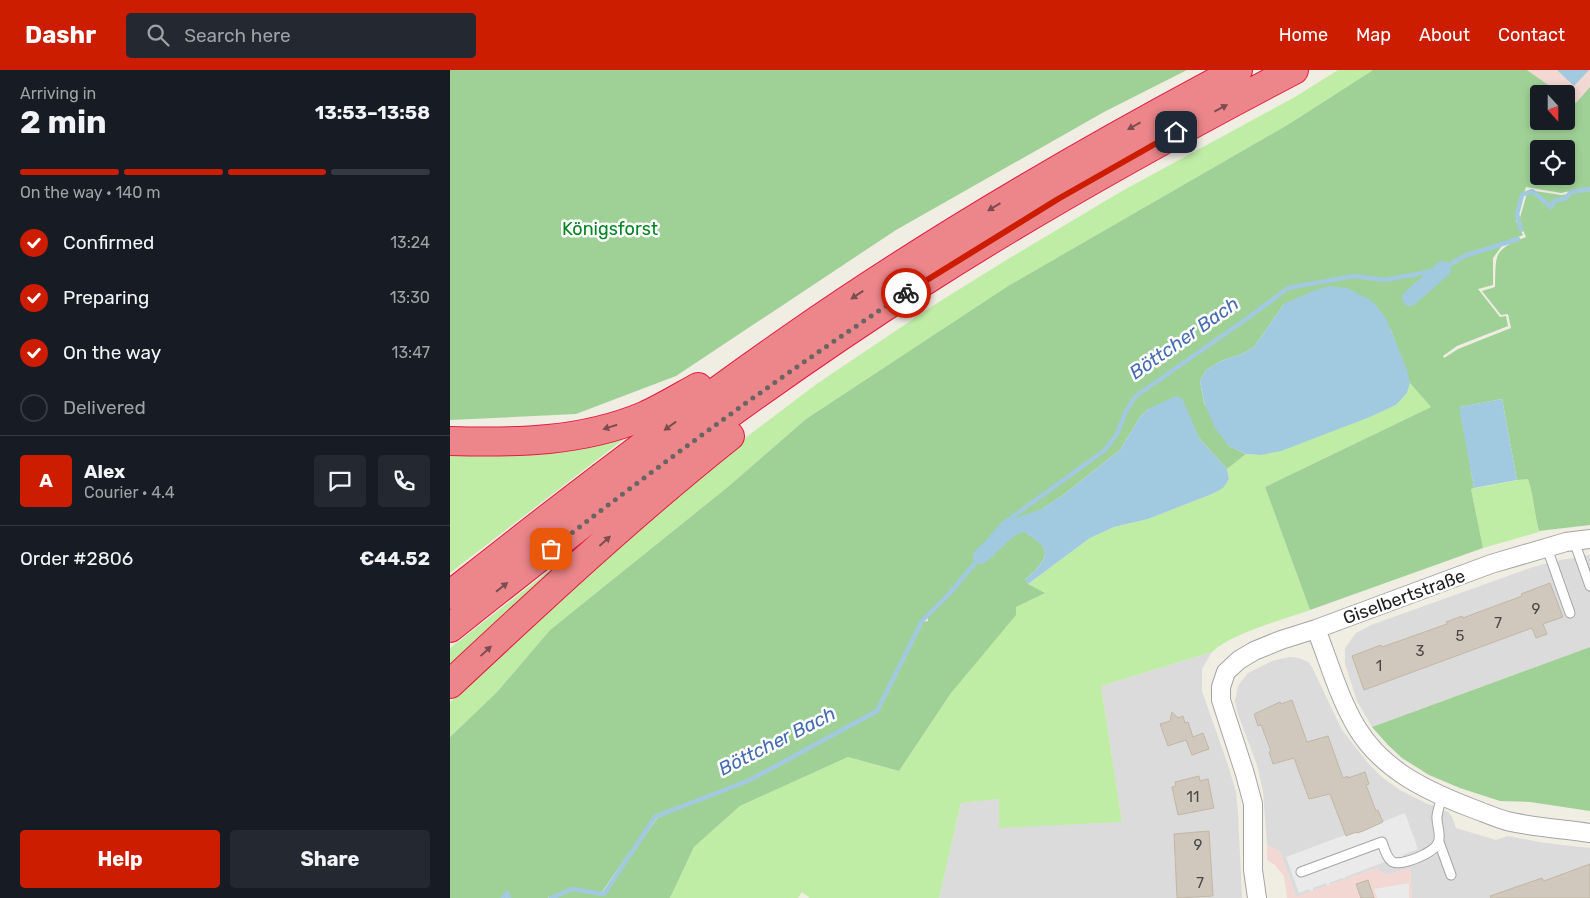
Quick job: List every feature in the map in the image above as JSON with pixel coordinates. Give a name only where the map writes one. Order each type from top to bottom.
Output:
[{"type":"highway","points":[[450,595],[596,480],[794,336],[927,248],[1042,178],[1238,70]]},
{"type":"highway","points":[[450,628],[699,436],[846,332],[922,282],[1058,199],[1193,123],[1294,70]]},
{"type":"highway","points":[[450,684],[653,498],[922,282]]},
{"type":"highway","points":[[450,442],[495,443],[540,440],[574,436],[606,428],[643,416],[666,405],[794,336]]},
{"type":"street","name":"Giselbertstraße","points":[[1257,898],[1253,870],[1253,804],[1246,774],[1237,753],[1221,700],[1221,687],[1226,672],[1239,660],[1254,651],[1281,640],[1316,630],[1492,564],[1582,540]]},
{"type":"street","points":[[1316,630],[1348,712],[1358,730],[1371,748],[1393,768],[1412,781],[1442,797],[1507,821],[1590,833]]},
{"type":"lane","points":[[1582,540],[1590,586]]},
{"type":"lane","points":[[1547,548],[1570,613]]},
{"type":"lane","points":[[1442,797],[1436,818],[1439,842],[1451,875]]},
{"type":"lane","points":[[1300,872],[1382,842],[1390,861],[1395,863],[1408,861],[1426,854],[1435,848],[1439,842]]},
{"type":"shaded area","points":[[1527,70],[1590,70],[1590,87],[1576,103],[1575,85],[1548,85]]},
{"type":"shaded area","points":[[1590,555],[1590,647],[1372,727],[1357,701],[1345,664],[1345,648],[1356,633],[1371,625],[1533,567]]},
{"type":"shaded area","points":[[1212,652],[1202,669],[1202,691],[1236,792],[1242,898],[939,898],[961,803],[999,799],[999,827],[1122,822],[1101,686]]},
{"type":"shaded area","points":[[1289,657],[1299,658],[1308,662],[1312,667],[1342,730],[1368,763],[1383,778],[1400,790],[1448,812],[1456,828],[1496,840],[1508,836],[1545,843],[1590,848],[1590,898],[1412,898],[1410,868],[1386,875],[1377,868],[1296,897],[1280,852],[1267,845],[1263,791],[1257,765],[1235,701],[1238,686],[1248,673],[1272,661]]},
{"type":"shaded area","points":[[1405,813],[1418,849],[1403,855],[1401,858],[1400,856],[1329,883],[1329,885],[1326,883],[1313,888],[1313,890],[1310,891],[1309,889],[1299,893],[1286,857],[1345,835],[1363,832],[1362,828],[1365,827],[1367,830]]},
{"type":"shaded area","points":[[1267,845],[1280,852],[1296,897],[1377,868],[1386,875],[1410,868],[1412,898],[1287,898],[1284,876],[1275,865],[1267,860]]},
{"type":"shaded area","points":[[1409,883],[1409,898],[1377,898],[1374,889]]},
{"type":"green space","name":"Königsforst","points":[[450,70],[1187,70],[1104,112],[896,230],[676,376],[576,414],[450,420]]},
{"type":"green space","points":[[1338,70],[1373,70],[1289,124],[1008,286],[806,419],[729,486],[550,630],[497,692],[450,737],[450,702],[573,586],[716,460],[818,383],[934,305],[1008,259],[1122,191],[1295,97]]},
{"type":"green space","points":[[1373,70],[1527,70],[1548,85],[1530,85],[1530,130],[1575,130],[1575,102],[1590,87],[1590,187],[1561,193],[1526,187],[1516,221],[1523,235],[1504,243],[1493,258],[1493,285],[1478,289],[1500,317],[1506,316],[1508,326],[1457,346],[1443,356],[1444,358],[1458,349],[1511,328],[1508,314],[1501,315],[1482,291],[1495,287],[1498,254],[1515,241],[1526,237],[1519,221],[1528,190],[1561,195],[1590,191],[1590,525],[1539,531],[1528,479],[1517,480],[1502,399],[1460,407],[1474,488],[1471,489],[1483,548],[1310,610],[1265,487],[1431,407],[1410,383],[1391,330],[1284,304],[1254,347],[1242,354],[1221,361],[1206,370],[1200,381],[1204,403],[1229,446],[1246,454],[1227,469],[1199,438],[1191,421],[1148,409],[1140,417],[1120,450],[1063,495],[1025,520],[1025,532],[1040,543],[1045,556],[1033,573],[1025,579],[1028,584],[1045,593],[1016,607],[1016,615],[951,693],[899,771],[848,757],[740,806],[694,847],[670,898],[553,898],[572,890],[604,895],[658,817],[753,779],[879,711],[923,622],[928,621],[928,618],[921,620],[876,710],[754,777],[655,815],[602,892],[571,888],[547,898],[511,898],[508,891],[501,898],[450,898],[450,737],[497,692],[550,630],[729,486],[806,419],[1008,286],[1289,124]]},
{"type":"green space","points":[[1410,383],[1431,407],[1265,487],[1310,610],[1245,633],[1221,645],[1212,652],[1101,686],[1122,822],[999,828],[999,799],[961,803],[939,898],[810,898],[802,892],[798,898],[670,898],[694,847],[740,806],[848,757],[899,771],[951,693],[1016,607],[1044,593],[1028,584],[1090,538],[1114,527],[1148,519],[1212,494],[1229,479],[1227,469],[1246,454],[1260,455],[1370,417],[1396,405],[1407,393]]},
{"type":"green space","points":[[649,420],[624,439],[450,573],[450,448]]},
{"type":"green space","points":[[1528,478],[1539,532],[1483,548],[1471,489]]},
{"type":"green space","points":[[637,502],[450,678],[450,648]]},
{"type":"green space","points":[[1590,647],[1590,811],[1530,802],[1500,801],[1460,788],[1429,775],[1402,758],[1372,727]]},
{"type":"water","points":[[1557,70],[1589,70],[1575,85]]},
{"type":"water","points":[[1329,286],[1347,288],[1372,301],[1386,318],[1407,370],[1410,383],[1407,393],[1396,405],[1370,417],[1281,451],[1260,455],[1246,454],[1229,446],[1215,428],[1204,402],[1200,381],[1206,370],[1221,361],[1242,354],[1254,347],[1284,304]]},
{"type":"water","points":[[1176,396],[1180,397],[1184,402],[1199,438],[1227,469],[1229,479],[1223,488],[1148,519],[1114,527],[1090,538],[1028,584],[1025,579],[1042,562],[1045,552],[1040,544],[1025,532],[1025,520],[1063,495],[1120,450],[1140,417],[1148,409]]},
{"type":"water","points":[[1502,399],[1517,480],[1474,488],[1459,407]]},
{"type":"building","points":[[1550,583],[1563,617],[1543,624],[1547,634],[1536,638],[1532,628],[1364,690],[1352,656],[1447,624],[1446,622],[1462,616],[1463,618],[1522,596],[1521,594]]},
{"type":"building","points":[[1292,700],[1307,742],[1328,736],[1343,778],[1365,772],[1369,784],[1366,785],[1376,811],[1378,810],[1383,822],[1346,836],[1330,794],[1309,799],[1294,758],[1273,764],[1269,752],[1271,751],[1261,725],[1258,726],[1254,714],[1280,702],[1281,704]]},
{"type":"building","points":[[1172,712],[1178,718],[1183,716],[1185,723],[1188,722],[1193,737],[1203,733],[1209,749],[1192,755],[1186,740],[1168,746],[1160,724],[1170,721]]},
{"type":"building","points":[[1199,776],[1200,781],[1208,779],[1214,808],[1178,815],[1172,787],[1176,786],[1175,782]]},
{"type":"building","points":[[1209,831],[1213,896],[1177,898],[1174,834]]},
{"type":"building","points":[[1590,864],[1590,898],[1491,898],[1490,896],[1542,878],[1544,881]]},
{"type":"building","points":[[1368,880],[1374,898],[1361,898],[1356,884]]},
{"type":"waterway","name":"Böttcher Bach","points":[[1521,230],[1517,214],[1522,195],[1532,191],[1551,207],[1554,201],[1566,198],[1571,192],[1590,189]]},
{"type":"waterway","name":"Böttcher Bach","points":[[551,898],[572,889],[604,894],[655,817],[750,780],[877,711],[922,621],[949,594],[981,556],[989,540],[1004,523],[1105,450],[1117,434],[1126,411],[1136,396],[1288,288],[1354,276],[1385,280],[1443,269],[1464,256],[1518,239]]},
{"type":"waterway","name":"Böttcher Bach","points":[[1410,298],[1443,269]]},
{"type":"waterway","name":"Böttcher Bach","points":[[981,556],[1011,528],[1043,517]]},
{"type":"waterway","name":"Böttcher Bach","points":[[503,898],[507,893],[509,898]]},
{"type":"way so far","points":[[551,549],[699,436],[846,332],[906,293]]},
{"type":"route","points":[[906,293],[1058,199],[1176,132]]}]
